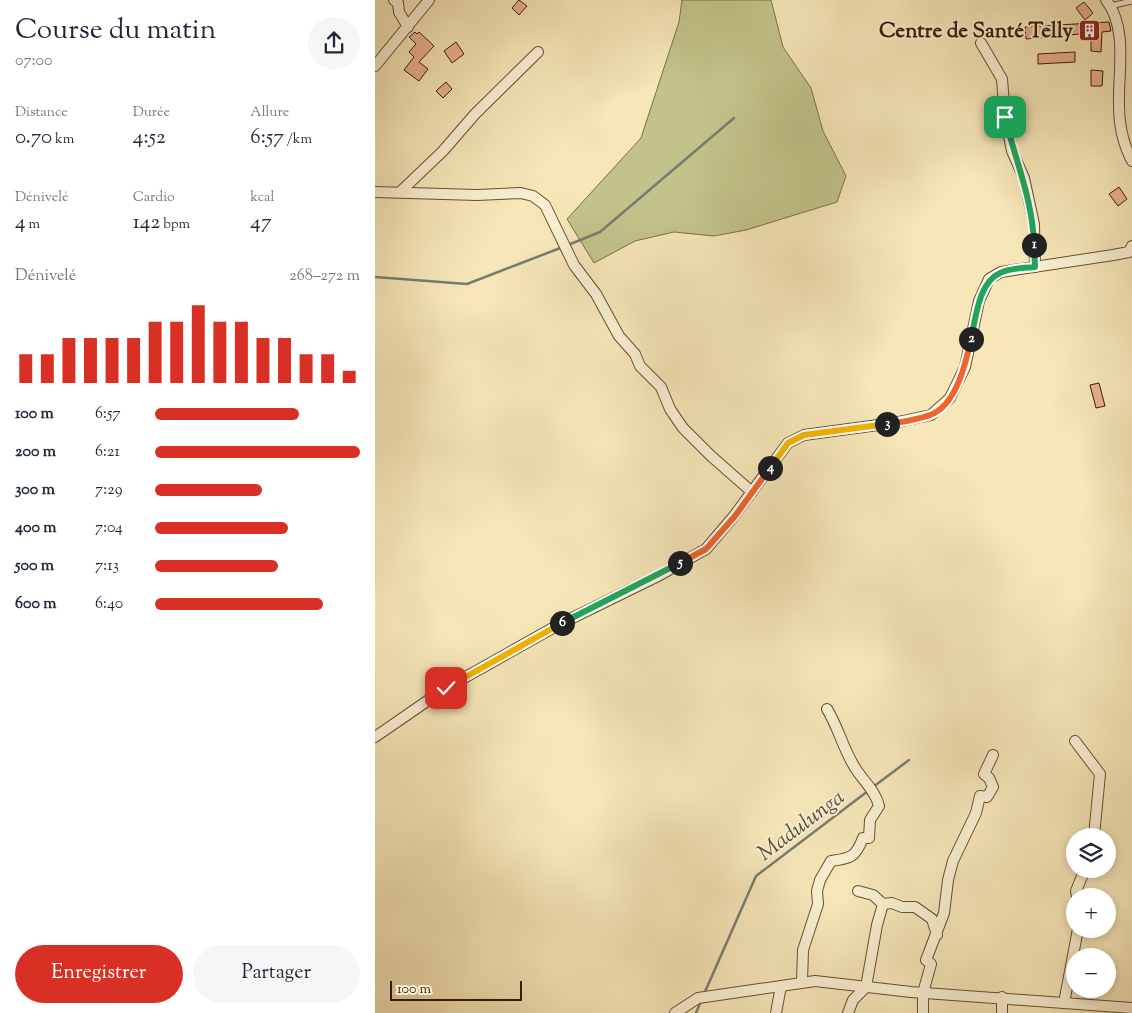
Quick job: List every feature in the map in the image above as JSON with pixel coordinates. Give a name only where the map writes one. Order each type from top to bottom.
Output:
[{"type":"street","points":[[394,0],[398,3],[399,12],[408,27]]},
{"type":"street","points":[[375,66],[429,0]]},
{"type":"street","points":[[1108,3],[1117,23],[1120,62],[1119,105],[1121,128],[1132,161]]},
{"type":"street","points":[[981,43],[1001,79],[1005,117],[1013,151],[1024,178],[1034,224],[1035,267]]},
{"type":"street","points":[[400,192],[443,151],[475,114],[538,52]]},
{"type":"street","points":[[375,192],[477,195],[521,193],[533,196],[545,205],[574,265],[596,294],[619,336],[635,354],[640,366],[661,387],[670,409],[683,428],[752,492]]},
{"type":"street","points":[[375,737],[454,684],[560,624],[660,575],[706,549],[752,492],[788,443],[804,435],[893,423],[931,415],[950,398],[965,367],[979,301],[989,279],[1001,272],[1129,252],[1132,246]]},
{"type":"street","points":[[802,982],[803,950],[819,904],[817,891],[820,880],[831,860],[849,858],[857,853],[863,838],[869,838],[870,820],[879,806],[877,796],[853,765],[836,724],[827,709]]},
{"type":"street","points":[[1075,741],[1100,774],[1095,828]]},
{"type":"street","points":[[923,1013],[923,993],[931,964],[926,960],[937,935],[944,912],[948,880],[953,861],[976,813],[980,796],[987,797],[993,788],[989,778],[984,774],[993,755]]},
{"type":"street","points":[[858,892],[873,895],[883,904],[892,903],[902,907],[915,907],[932,919],[937,935]]},
{"type":"street","points":[[848,1013],[853,1000],[867,987],[877,925],[883,904]]},
{"type":"street","points":[[1064,1003],[1076,938]]},
{"type":"street","points":[[675,1013],[697,998],[815,980],[923,993],[1064,1003],[1085,1009],[1132,1008]]},
{"type":"street","points":[[775,1013],[781,986]]},
{"type":"street","points":[[1002,998],[1002,1013]]},
{"type":"lane","points":[[1108,3],[1132,1]]},
{"type":"green space","points":[[682,0],[771,0],[783,47],[811,88],[823,131],[846,176],[837,202],[746,230],[714,236],[674,232],[635,241],[594,263],[567,219],[641,138],[679,22]]},
{"type":"building","points":[[519,0],[527,6],[519,15],[512,8]]},
{"type":"building","points":[[1084,2],[1093,13],[1085,20],[1076,8]]},
{"type":"building","name":"Centre de Santé Telly","points":[[1109,22],[1111,31],[1102,32],[1101,52],[1091,51],[1091,33],[1026,39],[1025,27]]},
{"type":"building","points":[[415,32],[417,34],[419,32],[434,46],[419,62],[428,69],[419,81],[404,70],[414,57],[409,52],[416,44],[409,37]]},
{"type":"building","points":[[456,42],[464,54],[452,63],[444,51]]},
{"type":"building","points":[[1075,52],[1075,62],[1038,64],[1038,54]]},
{"type":"building","points":[[1091,70],[1103,71],[1102,86],[1091,86]]},
{"type":"building","points":[[446,82],[452,89],[443,98],[436,91]]},
{"type":"building","points":[[1119,187],[1127,199],[1118,206],[1109,194]]},
{"type":"building","points":[[1099,383],[1105,406],[1096,408],[1090,385]]},
{"type":"waterway","points":[[568,245],[600,232],[734,118]]},
{"type":"waterway","points":[[375,277],[467,284],[563,247]]},
{"type":"waterway","name":"Madulunga","points":[[873,787],[909,760]]},
{"type":"waterway","name":"Madulunga","points":[[704,994],[756,876],[868,791]]},
{"type":"waterway","name":"Madulunga","points":[[696,1013],[701,1001]]},
{"type":"place","name":"Centre de Santé Telly","points":[[1089,30]]},
{"type":"route","points":[[446,688],[560,624],[660,575],[706,549],[735,516],[788,443],[804,435],[893,423],[931,415],[950,398],[965,367],[979,301],[989,279],[1001,272],[1035,267],[1034,224],[1024,178],[1013,151],[1005,117]]}]
